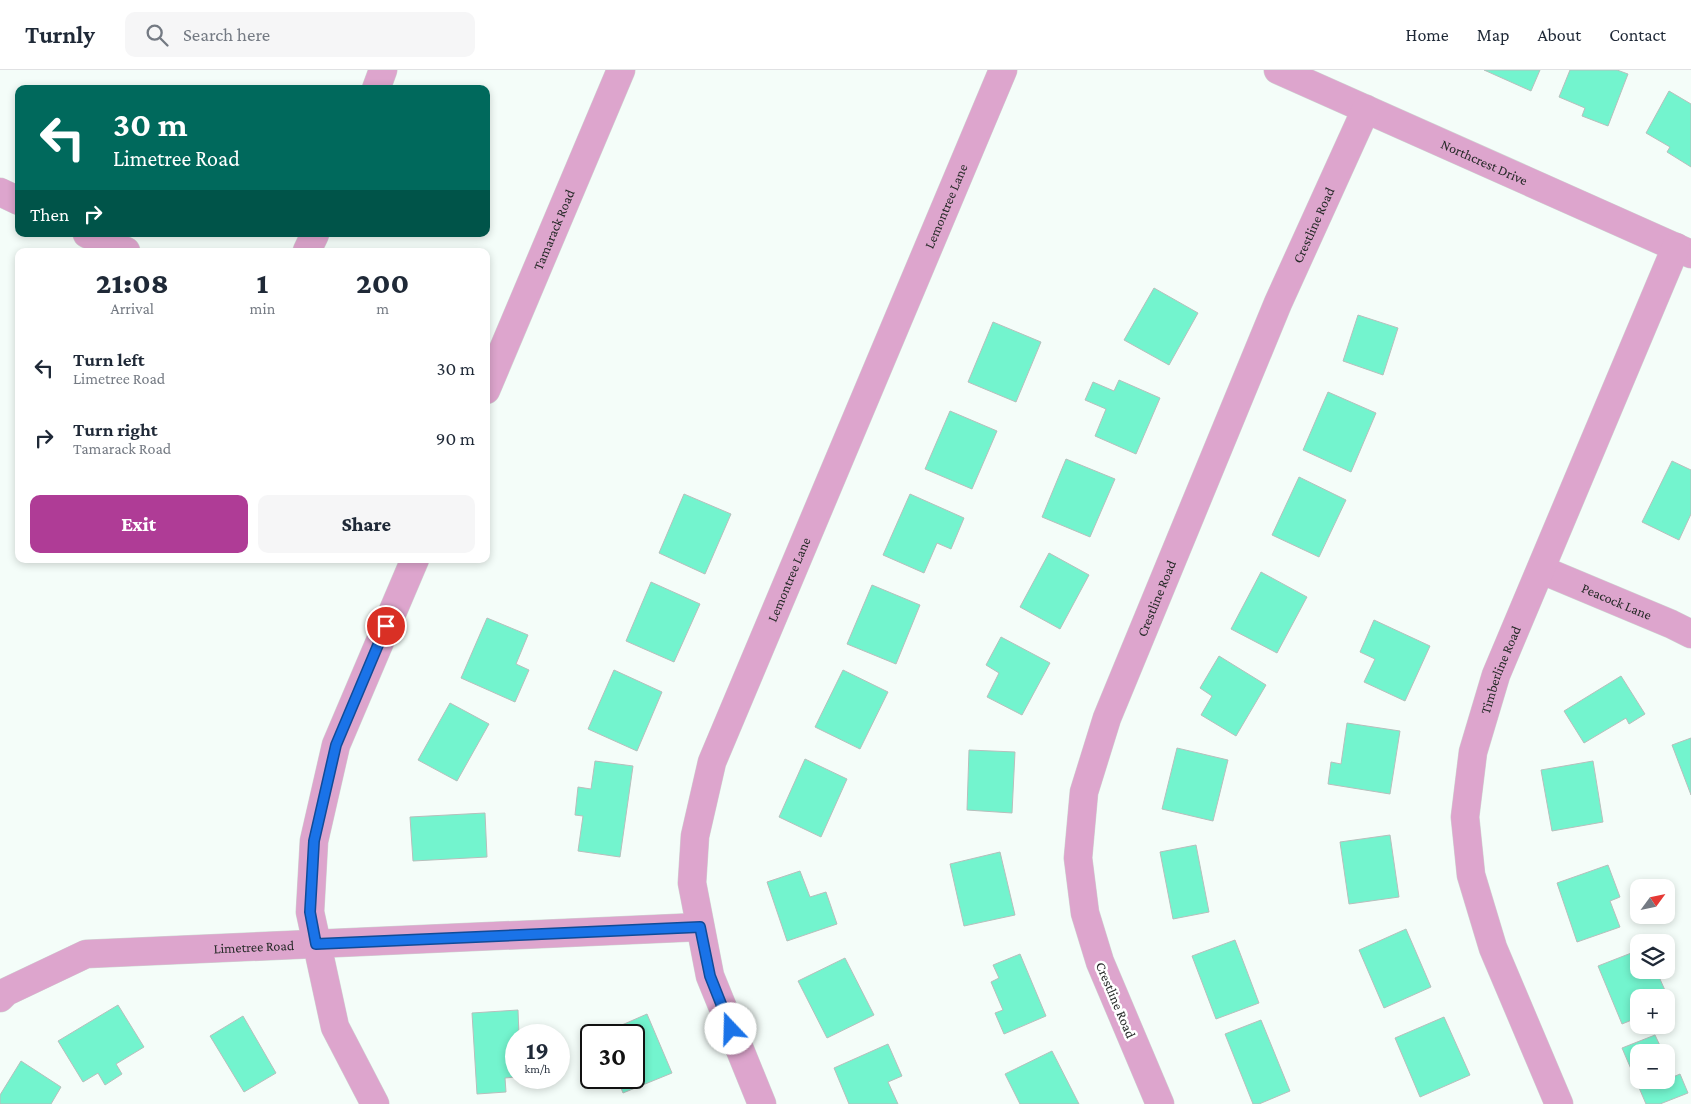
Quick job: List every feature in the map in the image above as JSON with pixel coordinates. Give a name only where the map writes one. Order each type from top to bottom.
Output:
[{"type":"street","points":[[377,85],[383,70]]},
{"type":"street","name":"Tamarack Road","points":[[490,381],[621,70]]},
{"type":"street","name":"Lemontree Lane","points":[[762,1104],[710,976],[692,883],[695,836],[712,762],[1003,70]]},
{"type":"street","name":"Northcrest Drive","points":[[1278,70],[1684,251]]},
{"type":"street","name":"Crestline Road","points":[[1160,1104],[1100,962],[1085,913],[1078,858],[1084,792],[1107,718],[1274,312],[1366,109]]},
{"type":"street","points":[[0,192],[15,199]]},
{"type":"street","points":[[94,237],[119,248]]},
{"type":"street","name":"Timberline Road","points":[[1560,1104],[1494,948],[1471,875],[1465,817],[1473,752],[1496,675],[1684,251]]},
{"type":"street","points":[[375,1104],[335,1027],[310,912],[314,841],[336,745],[413,563]]},
{"type":"street","name":"Peacock Lane","points":[[1542,570],[1691,634]]},
{"type":"street","name":"Limetree Road","points":[[2,991],[86,954],[700,927]]},
{"type":"building","points":[[1484,70],[1540,70],[1531,91]]},
{"type":"building","points":[[1570,70],[1617,70],[1628,74],[1608,126],[1582,116],[1585,108],[1559,97]]},
{"type":"building","points":[[1669,91],[1691,104],[1691,167],[1667,152],[1670,147],[1646,133]]},
{"type":"building","points":[[1154,288],[1198,313],[1169,365],[1124,340]]},
{"type":"building","points":[[1358,315],[1398,328],[1383,375],[1343,361]]},
{"type":"building","points":[[993,322],[1041,342],[1016,402],[968,382]]},
{"type":"building","points":[[1119,380],[1160,398],[1136,454],[1095,436],[1106,409],[1085,400],[1093,382],[1114,391]]},
{"type":"building","points":[[1328,392],[1376,413],[1351,472],[1303,450]]},
{"type":"building","points":[[950,411],[997,431],[972,489],[925,469]]},
{"type":"building","points":[[1066,459],[1115,479],[1090,537],[1042,517]]},
{"type":"building","points":[[1672,461],[1691,470],[1691,514],[1679,540],[1642,522]]},
{"type":"building","points":[[1299,477],[1346,500],[1319,557],[1272,535]]},
{"type":"building","points":[[684,494],[731,514],[705,574],[659,553]]},
{"type":"building","points":[[910,494],[964,518],[951,549],[937,543],[924,573],[883,555]]},
{"type":"building","points":[[1049,553],[1089,575],[1060,629],[1020,607]]},
{"type":"building","points":[[1261,572],[1307,597],[1277,653],[1231,629]]},
{"type":"building","points":[[651,582],[700,604],[674,662],[626,641]]},
{"type":"building","points":[[872,585],[920,605],[896,664],[847,644]]},
{"type":"building","points":[[487,618],[528,635],[516,664],[529,670],[515,702],[461,678]]},
{"type":"building","points":[[1374,620],[1430,646],[1405,701],[1364,682],[1375,659],[1360,652]]},
{"type":"building","points":[[1001,637],[1050,663],[1022,715],[987,697],[999,673],[986,665]]},
{"type":"building","points":[[1219,656],[1266,685],[1236,736],[1201,715],[1212,696],[1200,688]]},
{"type":"building","points":[[614,670],[662,692],[637,751],[588,729]]},
{"type":"building","points":[[843,670],[888,692],[860,749],[815,727]]},
{"type":"building","points":[[1621,676],[1645,714],[1629,724],[1626,718],[1584,743],[1564,711]]},
{"type":"building","points":[[450,703],[489,724],[457,781],[418,760]]},
{"type":"building","points":[[1347,723],[1400,731],[1390,794],[1328,784],[1331,762],[1341,764]]},
{"type":"building","points":[[1691,738],[1691,795],[1672,745]]},
{"type":"building","points":[[1177,748],[1228,760],[1213,821],[1162,809]]},
{"type":"building","points":[[969,750],[1015,752],[1012,813],[967,810]]},
{"type":"building","points":[[805,759],[847,779],[821,837],[779,817]]},
{"type":"building","points":[[595,761],[633,766],[620,857],[578,851],[583,816],[575,815],[578,787],[591,789]]},
{"type":"building","points":[[1593,761],[1603,822],[1552,831],[1541,770]]},
{"type":"building","points":[[485,813],[487,857],[413,861],[410,817]]},
{"type":"building","points":[[1390,835],[1399,897],[1349,904],[1340,842]]},
{"type":"building","points":[[1196,845],[1209,912],[1173,919],[1160,852]]},
{"type":"building","points":[[1000,852],[1015,915],[964,926],[950,864]]},
{"type":"building","points":[[1608,865],[1620,897],[1610,901],[1620,927],[1577,942],[1557,883]]},
{"type":"building","points":[[800,871],[810,897],[826,892],[837,924],[787,941],[767,882]]},
{"type":"building","points":[[1406,929],[1431,987],[1384,1008],[1359,950]]},
{"type":"building","points":[[1235,940],[1259,1003],[1216,1019],[1192,956]]},
{"type":"building","points":[[1020,954],[1046,1016],[1004,1034],[995,1013],[1003,1010],[991,982],[999,978],[993,965]]},
{"type":"building","points":[[1630,954],[1630,979],[1660,979],[1664,989],[1630,989],[1630,1021],[1622,1024],[1598,966]]},
{"type":"building","points":[[845,958],[874,1015],[827,1038],[798,981]]},
{"type":"building","points":[[118,1005],[144,1047],[116,1064],[122,1074],[105,1085],[98,1073],[83,1082],[58,1041]]},
{"type":"building","points":[[518,1010],[519,1024],[505,1024],[506,1092],[477,1094],[472,1013]]},
{"type":"building","points":[[647,1014],[672,1073],[645,1084],[645,1024],[624,1024]]},
{"type":"building","points":[[243,1016],[276,1073],[244,1092],[210,1036]]},
{"type":"building","points":[[1444,1017],[1470,1075],[1420,1097],[1395,1038]]},
{"type":"building","points":[[1261,1020],[1290,1091],[1259,1104],[1253,1104],[1225,1034]]},
{"type":"building","points":[[1655,1035],[1659,1044],[1632,1044]]},
{"type":"building","points":[[888,1044],[902,1076],[888,1082],[898,1104],[849,1104],[834,1068]]},
{"type":"building","points":[[1630,1045],[1630,1067],[1622,1048]]},
{"type":"building","points":[[1052,1051],[1079,1104],[1020,1104],[1005,1074]]},
{"type":"building","points":[[21,1061],[61,1087],[51,1104],[0,1104],[0,1095]]},
{"type":"building","points":[[1680,1074],[1688,1093],[1660,1104],[1646,1104],[1640,1089],[1675,1089],[1675,1076]]},
{"type":"building","points":[[621,1089],[633,1089],[623,1093]]},
{"type":"route","points":[[386,626],[336,745],[314,841],[310,912],[316,944],[700,927],[710,976],[731,1029]]}]
